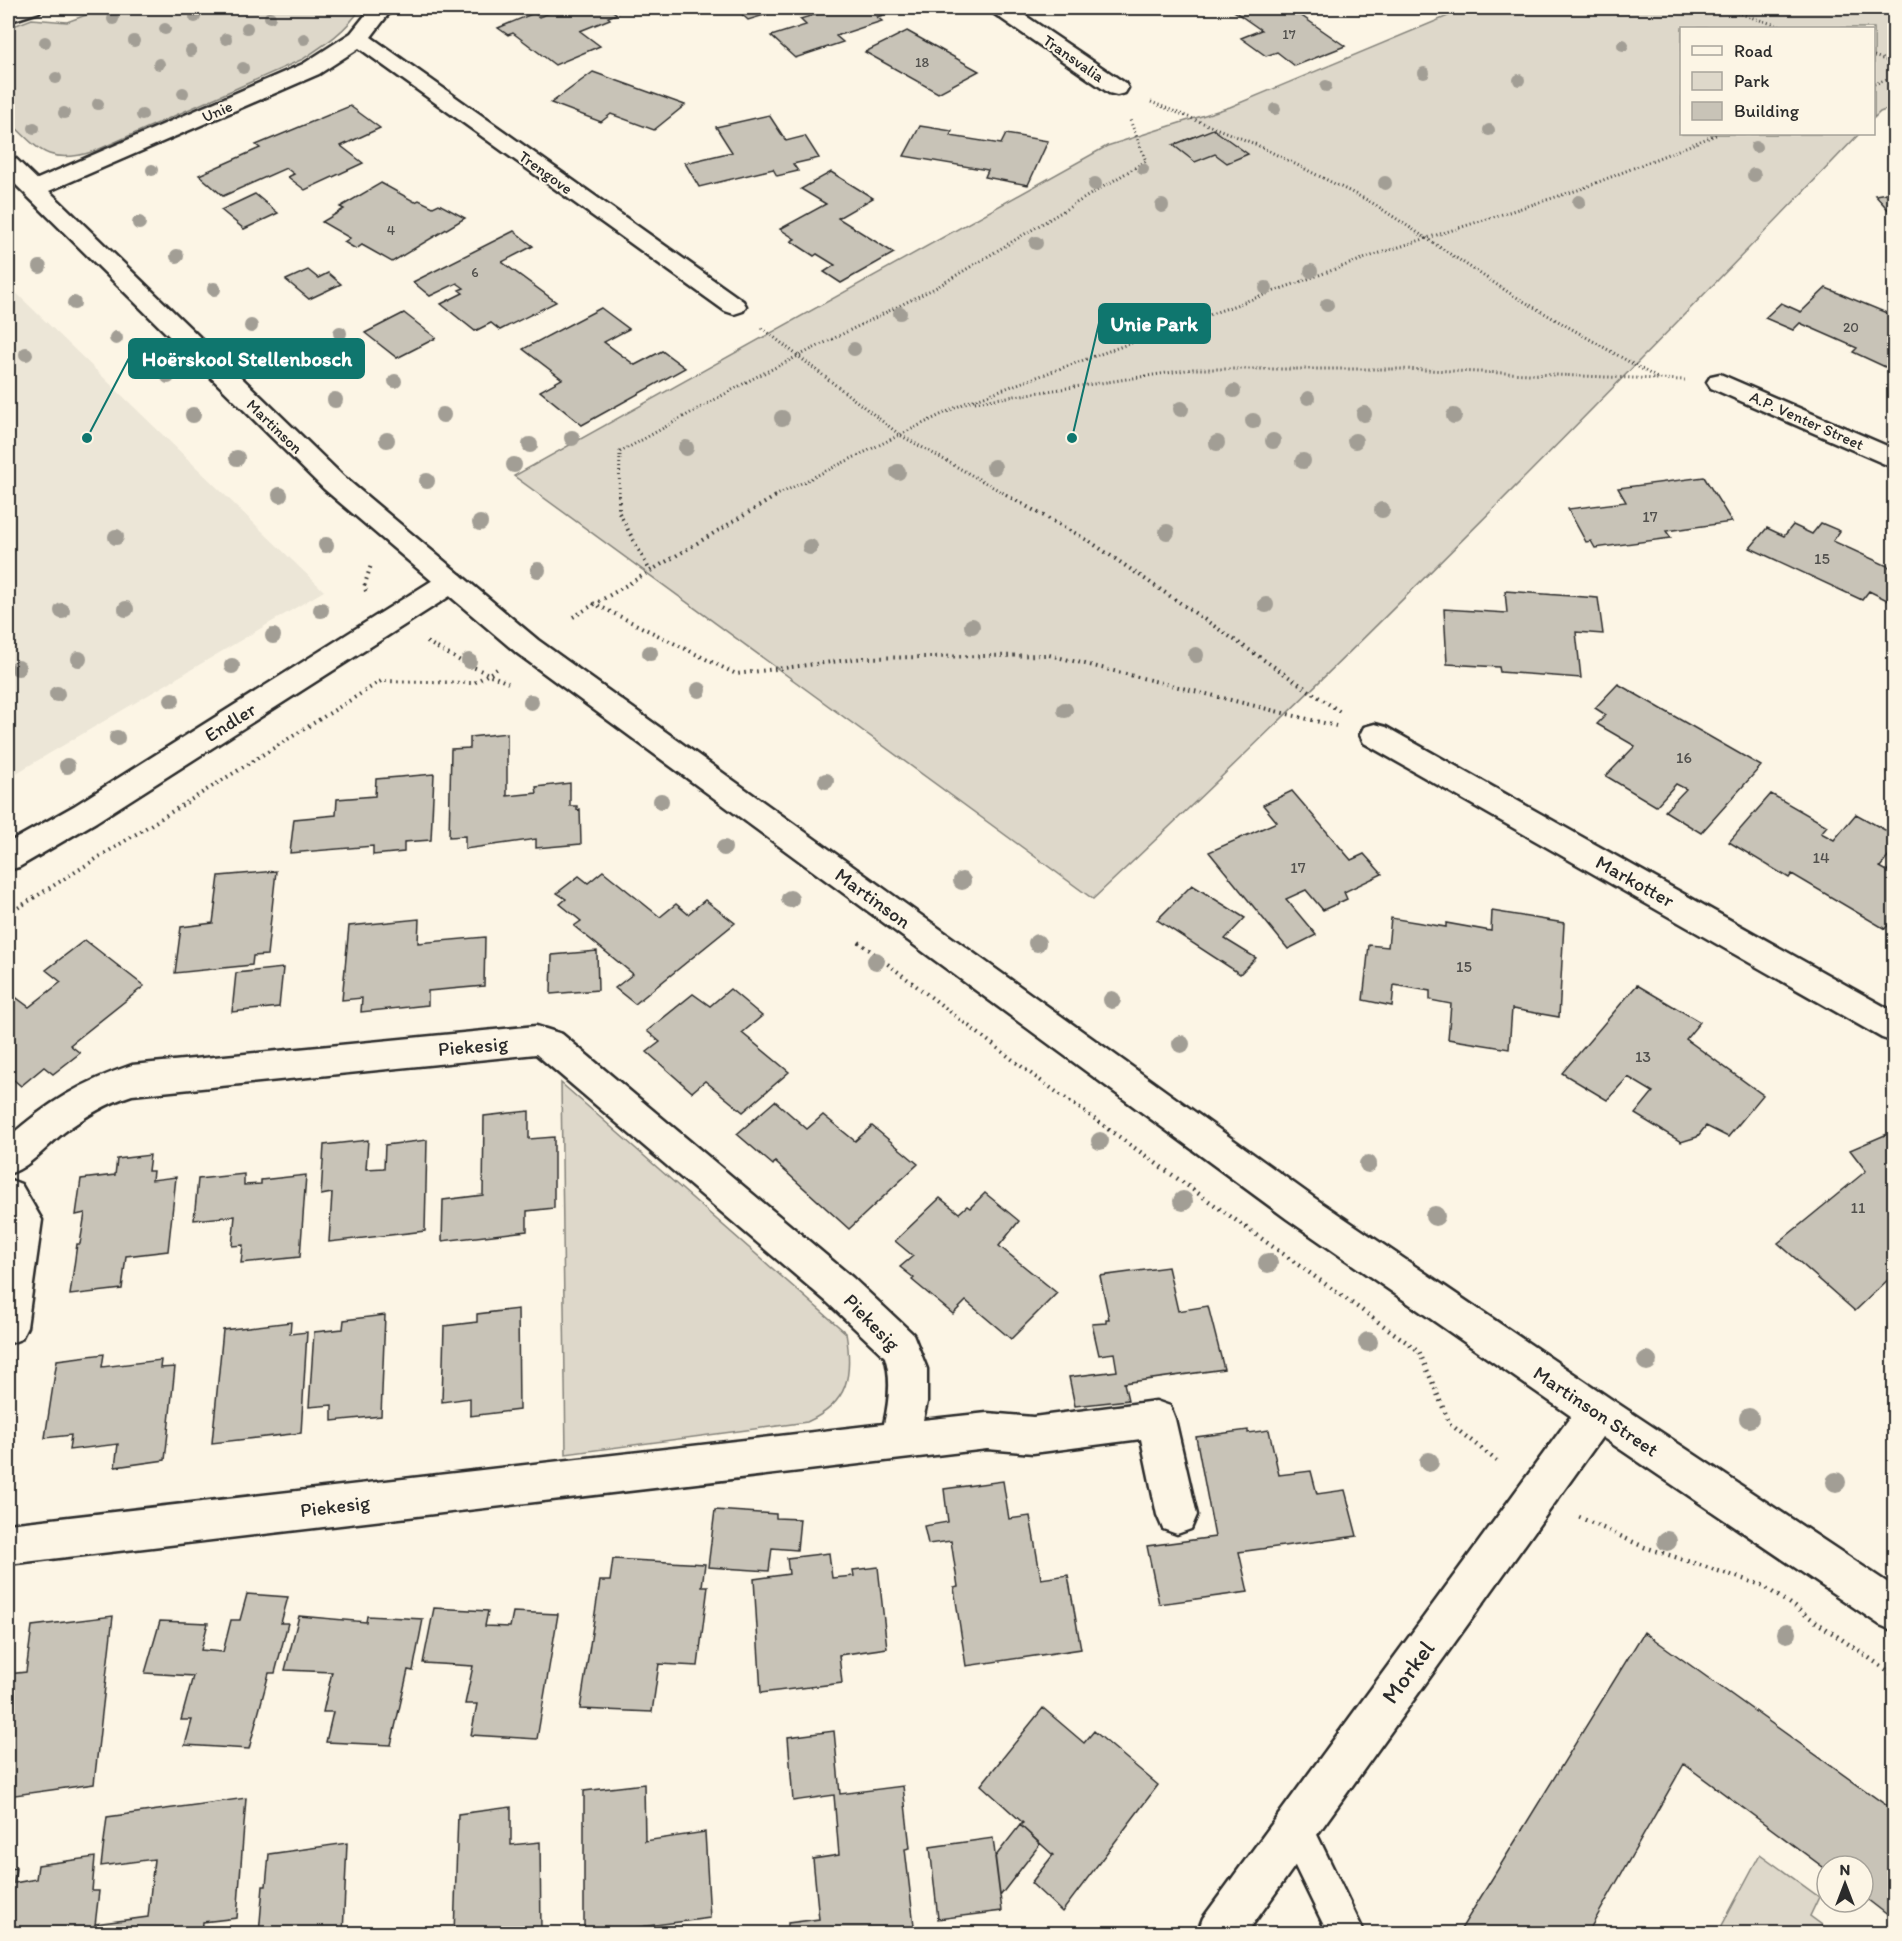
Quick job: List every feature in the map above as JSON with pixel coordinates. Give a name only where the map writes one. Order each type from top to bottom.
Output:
[{"type":"street","name":"Unie","points":[[34,189],[310,69],[359,38],[382,8]]},
{"type":"street","name":"Transvalia","points":[[1001,8],[1117,88]]},
{"type":"street","name":"Trengove","points":[[359,38],[734,306]]},
{"type":"street","points":[[8,164],[34,189]]},
{"type":"street","name":"Martinson","points":[[34,189],[334,483],[528,647],[1300,1208]]},
{"type":"street","name":"A.P. Venter Street","points":[[1720,382],[1894,459]]},
{"type":"street","name":"Endler","points":[[8,858],[85,814],[451,582]]},
{"type":"street","name":"Markotter","points":[[1375,735],[1894,1028]]},
{"type":"street","name":"Piekesig","points":[[8,1159],[60,1114],[105,1088],[132,1080],[536,1040],[550,1044],[840,1290],[900,1346],[908,1369],[908,1402],[899,1442],[8,1544]]},
{"type":"street","points":[[8,1195],[24,1220],[8,1327]]},
{"type":"street","name":"Martinson Street","points":[[1300,1208],[1597,1412],[1894,1611]]},
{"type":"street","name":"Morkel","points":[[1219,1934],[1597,1412]]},
{"type":"street","points":[[899,1442],[987,1431],[1033,1435],[1156,1419],[1177,1515]]},
{"type":"lane","points":[[8,17],[33,8]]},
{"type":"lane","points":[[1295,1829],[1347,1934]]},
{"type":"path","points":[[1722,8],[1782,27]]},
{"type":"path","points":[[1875,56],[1894,63]]},
{"type":"path","points":[[1875,84],[1894,77]]},
{"type":"path","points":[[1117,88],[1255,144],[1371,202],[1511,294],[1661,379]]},
{"type":"path","points":[[650,569],[619,513],[620,452],[797,356],[937,287],[1146,160],[1117,88]]},
{"type":"path","points":[[573,618],[593,603],[767,500],[965,403],[1377,254],[1581,189],[1716,135]]},
{"type":"path","points":[[734,306],[900,435],[1089,542],[1375,735]]},
{"type":"path","points":[[965,403],[1192,369],[1401,369],[1720,382]]},
{"type":"path","points":[[593,603],[736,674],[864,658],[1049,655],[1375,735]]},
{"type":"path","points":[[423,640],[487,675],[515,686]]},
{"type":"path","points":[[8,914],[381,681],[474,683],[487,675]]},
{"type":"path","points":[[855,939],[1034,1076],[1419,1351],[1450,1424],[1497,1461]]},
{"type":"path","points":[[1572,1514],[1644,1547],[1762,1585],[1894,1675]]},
{"type":"shaded area","points":[[8,285],[324,591],[8,778]]},
{"type":"green space","points":[[105,8],[361,8],[342,30],[303,59],[95,151],[66,157],[55,156],[37,147],[8,120],[8,28],[32,19],[67,22]]},
{"type":"green space","points":[[1467,8],[1894,8],[1894,107],[1880,112],[1875,117],[1875,27],[1680,27],[1680,135],[1858,135],[1385,617],[1093,899],[514,476],[1107,146],[1230,107]]},
{"type":"green space","points":[[561,1083],[846,1333],[848,1375],[840,1397],[832,1406],[807,1422],[566,1454]]},
{"type":"green space","points":[[1760,1854],[1815,1894],[1815,1905],[1810,1916],[1833,1933],[1718,1933]]},
{"type":"building","points":[[562,8],[608,8],[617,14],[580,31],[600,46],[555,65],[513,33],[508,35],[498,28],[534,13],[539,17]]},
{"type":"building","points":[[787,8],[748,20],[736,9]]},
{"type":"building","points":[[837,8],[879,8],[886,14],[877,17],[882,21],[836,36],[843,42],[795,58],[771,36],[806,25],[800,19]]},
{"type":"building","points":[[1290,8],[1345,46],[1295,66],[1277,52],[1266,56],[1241,38],[1261,30],[1231,9]]},
{"type":"building","points":[[907,31],[979,71],[938,93],[865,52]]},
{"type":"building","points":[[593,72],[685,105],[654,130],[611,114],[601,122],[551,103]]},
{"type":"building","points":[[350,106],[380,128],[341,146],[363,163],[305,190],[288,177],[294,174],[286,168],[223,196],[199,175],[260,148],[256,145]]},
{"type":"building","points":[[769,115],[786,141],[805,136],[819,158],[793,164],[798,171],[777,176],[773,169],[699,187],[685,163],[732,152],[716,127]]},
{"type":"building","points":[[920,126],[952,131],[950,136],[1001,144],[1006,134],[1048,141],[1028,185],[985,177],[988,170],[904,156]]},
{"type":"building","points":[[1213,129],[1248,154],[1227,163],[1215,154],[1195,162],[1173,145]]},
{"type":"building","points":[[831,172],[873,198],[838,218],[894,253],[841,283],[824,272],[835,265],[817,254],[814,256],[791,241],[795,239],[780,229],[826,204],[801,189]]},
{"type":"building","points":[[381,183],[415,202],[419,200],[433,207],[439,204],[465,218],[392,262],[362,245],[356,249],[344,242],[350,238],[322,222],[344,209],[340,207]]},
{"type":"building","points":[[1894,192],[1894,216],[1875,195]]},
{"type":"building","points":[[255,194],[278,213],[244,229],[221,210]]},
{"type":"building","points":[[514,231],[533,246],[502,262],[556,302],[500,330],[491,323],[475,331],[441,304],[463,293],[459,290],[464,288],[457,283],[430,296],[413,282]]},
{"type":"building","points":[[308,270],[318,278],[328,273],[341,284],[309,299],[286,280]]},
{"type":"building","points":[[1826,288],[1894,316],[1894,371],[1853,352],[1857,348],[1800,323],[1793,330],[1765,318],[1781,303],[1801,312]]},
{"type":"building","points":[[601,308],[629,329],[604,342],[635,365],[662,351],[685,368],[582,425],[540,391],[562,379],[523,349]]},
{"type":"building","points":[[404,313],[436,338],[397,358],[365,333]]},
{"type":"building","points":[[1704,477],[1732,522],[1666,531],[1671,538],[1595,548],[1591,541],[1586,542],[1568,509],[1626,502],[1618,488]]},
{"type":"building","points":[[1821,523],[1840,531],[1833,541],[1894,569],[1894,594],[1889,601],[1869,591],[1862,600],[1750,548],[1767,528],[1784,536],[1793,525],[1812,534]]},
{"type":"building","points":[[1505,591],[1598,598],[1603,634],[1576,632],[1581,678],[1500,672],[1499,667],[1447,664],[1444,609],[1507,613]]},
{"type":"building","points":[[1618,684],[1761,766],[1701,833],[1665,811],[1686,789],[1676,784],[1656,806],[1606,776],[1635,746],[1597,724],[1606,715],[1595,708]]},
{"type":"building","points":[[507,733],[507,796],[537,793],[536,787],[570,783],[570,806],[577,806],[577,810],[580,809],[581,844],[536,848],[536,839],[465,849],[465,836],[449,837],[451,749],[470,748],[470,737]]},
{"type":"building","points":[[434,774],[431,840],[404,842],[404,852],[373,855],[373,846],[290,853],[294,819],[336,815],[337,799],[375,796],[376,779]]},
{"type":"building","points":[[1292,791],[1351,860],[1364,854],[1382,874],[1344,892],[1347,899],[1323,910],[1306,890],[1286,899],[1316,935],[1288,949],[1209,852],[1277,822],[1263,805]]},
{"type":"building","points":[[1771,794],[1827,826],[1821,833],[1834,840],[1856,814],[1894,835],[1894,850],[1880,867],[1887,871],[1894,865],[1894,918],[1885,929],[1792,874],[1789,878],[1729,842]]},
{"type":"building","points":[[276,871],[267,955],[253,956],[252,965],[175,973],[181,927],[213,923],[219,876]]},
{"type":"building","points":[[603,871],[660,917],[676,904],[688,914],[705,900],[735,923],[635,1004],[615,988],[633,974],[574,926],[581,921],[560,904],[566,899],[557,893],[579,876],[588,883]]},
{"type":"building","points":[[1192,885],[1245,918],[1225,939],[1256,958],[1240,974],[1157,920]]},
{"type":"building","points":[[1492,911],[1564,923],[1559,1017],[1512,1009],[1509,1049],[1448,1039],[1451,1004],[1430,1000],[1430,991],[1394,985],[1392,1006],[1363,1000],[1369,945],[1388,947],[1391,918],[1446,927],[1446,923],[1491,931]]},
{"type":"building","points":[[419,919],[418,943],[485,937],[484,986],[428,991],[428,1005],[361,1012],[362,998],[342,1000],[349,926]]},
{"type":"building","points":[[85,940],[144,986],[70,1045],[80,1053],[53,1074],[44,1067],[21,1086],[8,1075],[8,1001],[14,996],[29,1007],[61,982],[46,970]]},
{"type":"building","points":[[597,951],[598,990],[551,994],[552,955]]},
{"type":"building","points":[[283,968],[279,1007],[232,1012],[236,973]]},
{"type":"building","points":[[1637,985],[1700,1022],[1686,1039],[1763,1095],[1728,1137],[1706,1126],[1697,1137],[1681,1142],[1635,1114],[1653,1092],[1628,1077],[1607,1100],[1562,1073]]},
{"type":"building","points":[[730,989],[762,1016],[742,1033],[789,1072],[743,1112],[705,1081],[692,1092],[647,1052],[660,1042],[647,1031],[693,994],[710,1006]]},
{"type":"building","points":[[775,1101],[807,1129],[823,1115],[855,1141],[872,1126],[918,1164],[849,1229],[775,1162],[773,1165],[737,1134]]},
{"type":"building","points":[[529,1111],[529,1139],[554,1137],[554,1208],[527,1211],[527,1231],[442,1241],[443,1200],[483,1195],[484,1116]]},
{"type":"building","points":[[1892,1132],[1894,1135],[1894,1274],[1855,1311],[1778,1243],[1866,1171],[1850,1150]]},
{"type":"building","points":[[368,1140],[366,1169],[384,1168],[385,1145],[427,1140],[425,1231],[329,1242],[332,1193],[321,1195],[324,1145]]},
{"type":"building","points":[[150,1155],[148,1171],[153,1171],[152,1180],[176,1177],[168,1251],[126,1256],[122,1289],[70,1295],[77,1244],[80,1244],[85,1213],[76,1215],[81,1179],[115,1175],[117,1159]]},
{"type":"building","points":[[244,1174],[244,1185],[261,1184],[261,1180],[306,1175],[300,1257],[241,1263],[243,1245],[232,1246],[235,1216],[194,1220],[198,1179]]},
{"type":"building","points":[[985,1193],[1019,1221],[999,1246],[1057,1293],[1011,1339],[966,1301],[953,1314],[912,1280],[914,1278],[900,1267],[913,1256],[895,1241],[940,1198],[959,1213],[967,1206],[970,1208]]},
{"type":"building","points":[[1168,1267],[1178,1311],[1208,1306],[1224,1369],[1124,1383],[1128,1400],[1075,1406],[1069,1377],[1117,1371],[1114,1353],[1099,1355],[1092,1324],[1106,1323],[1106,1319],[1109,1319],[1100,1276]]},
{"type":"building","points":[[518,1309],[519,1410],[470,1416],[470,1398],[442,1402],[444,1326],[477,1322],[477,1314]]},
{"type":"building","points":[[385,1315],[381,1416],[332,1421],[332,1405],[309,1407],[314,1332],[343,1329],[344,1320]]},
{"type":"building","points":[[291,1322],[290,1334],[307,1332],[301,1433],[212,1443],[223,1330]]},
{"type":"building","points":[[104,1354],[102,1367],[161,1360],[160,1368],[175,1367],[165,1460],[115,1467],[118,1444],[69,1450],[71,1435],[45,1438],[57,1360]]},
{"type":"building","points":[[1248,1430],[1248,1433],[1269,1430],[1279,1475],[1311,1471],[1317,1494],[1345,1490],[1357,1536],[1239,1552],[1248,1592],[1159,1604],[1147,1546],[1215,1537],[1196,1437]]},
{"type":"building","points":[[1003,1481],[1009,1519],[1030,1516],[1041,1579],[1068,1575],[1081,1649],[966,1666],[954,1588],[958,1587],[951,1541],[928,1544],[924,1526],[948,1522],[944,1489]]},
{"type":"building","points":[[715,1510],[776,1514],[776,1518],[800,1519],[797,1550],[772,1548],[769,1571],[708,1567]]},
{"type":"building","points":[[829,1553],[832,1578],[854,1576],[853,1570],[878,1567],[887,1648],[839,1655],[842,1683],[761,1693],[754,1579],[789,1574],[787,1558]]},
{"type":"building","points":[[613,1559],[705,1564],[702,1586],[708,1586],[698,1666],[659,1664],[652,1712],[580,1709],[600,1581],[610,1581]]},
{"type":"building","points":[[247,1594],[288,1597],[281,1623],[288,1623],[275,1673],[269,1673],[249,1749],[185,1745],[192,1720],[181,1720],[193,1676],[145,1673],[160,1621],[208,1623],[201,1650],[223,1652],[231,1620],[240,1620]]},
{"type":"building","points":[[434,1608],[488,1611],[485,1626],[510,1627],[513,1612],[558,1614],[537,1739],[471,1735],[477,1704],[465,1704],[473,1666],[423,1663]]},
{"type":"building","points":[[113,1616],[94,1784],[8,1796],[8,1674],[26,1672],[32,1626]]},
{"type":"building","points":[[299,1616],[366,1622],[367,1616],[423,1619],[413,1671],[408,1670],[391,1745],[326,1742],[333,1712],[323,1712],[332,1672],[285,1670]]},
{"type":"building","points":[[1644,1632],[1894,1811],[1894,1920],[1875,1905],[1875,1854],[1815,1854],[1815,1861],[1684,1764],[1587,1934],[1458,1934]]},
{"type":"building","points":[[1043,1708],[1084,1743],[1094,1731],[1158,1785],[1062,1912],[1031,1883],[1053,1855],[1020,1825],[1023,1823],[981,1785]]},
{"type":"building","points":[[834,1731],[840,1794],[903,1786],[910,1848],[905,1849],[915,1934],[788,1934],[788,1923],[819,1919],[813,1859],[839,1855],[834,1795],[793,1801],[788,1737]]},
{"type":"building","points":[[644,1784],[645,1841],[705,1832],[710,1918],[584,1934],[584,1791]]},
{"type":"building","points":[[246,1798],[237,1918],[203,1922],[202,1934],[94,1934],[95,1924],[148,1917],[154,1859],[101,1866],[107,1817]]},
{"type":"building","points":[[511,1807],[511,1845],[540,1842],[541,1934],[454,1934],[458,1814]]},
{"type":"building","points":[[1020,1825],[1040,1844],[1000,1896],[995,1857]]},
{"type":"building","points":[[993,1838],[1002,1911],[938,1919],[930,1847]]},
{"type":"building","points":[[347,1843],[343,1934],[259,1934],[263,1886],[266,1886],[269,1854]]},
{"type":"building","points":[[95,1857],[92,1891],[99,1891],[94,1934],[8,1934],[8,1869],[16,1868],[14,1883],[36,1879],[38,1865]]},
{"type":"place","name":"Hoërskool Stellenbosch","points":[[87,438]]},
{"type":"place","name":"Unie Park","points":[[1072,438]]}]
